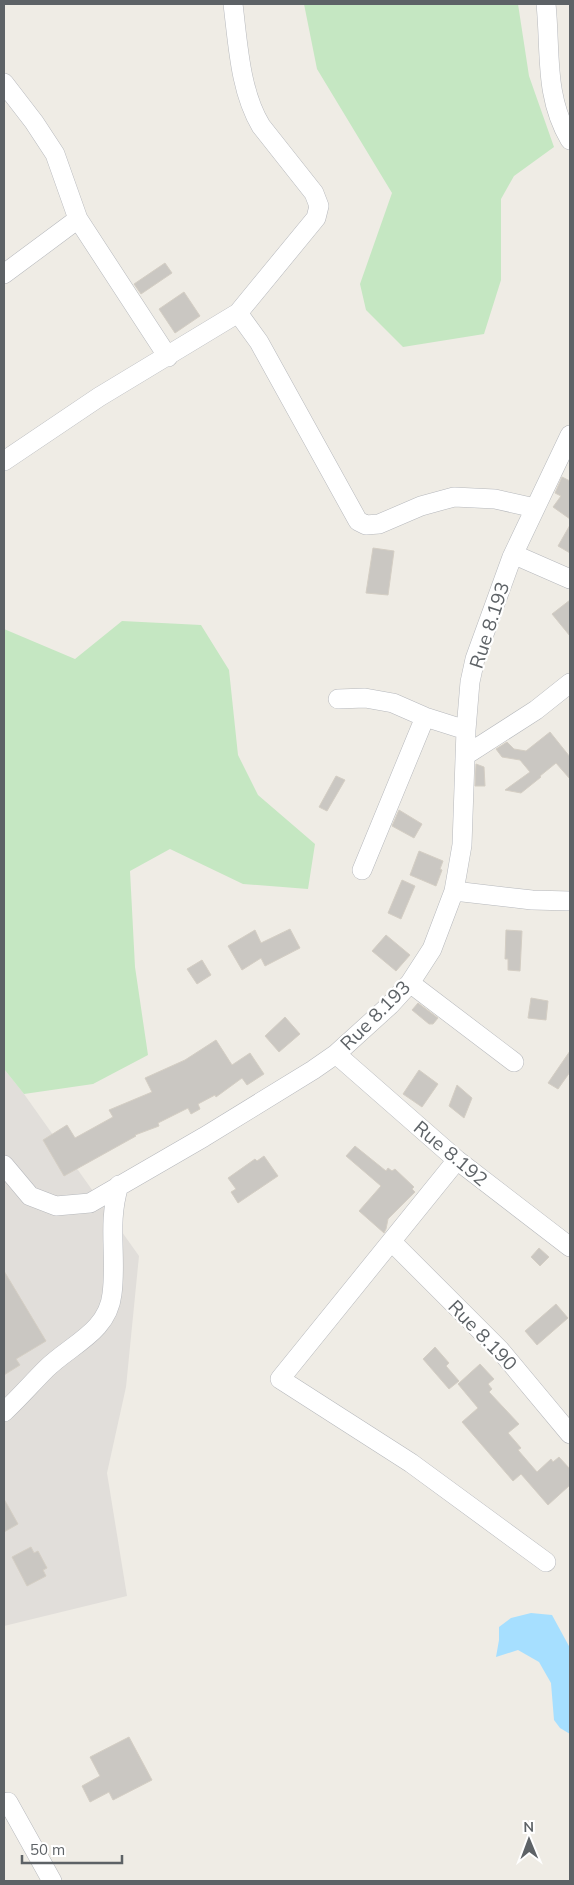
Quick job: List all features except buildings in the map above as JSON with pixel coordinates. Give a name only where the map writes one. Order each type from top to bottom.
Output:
[{"type":"street","points":[[4,461],[99,397],[238,313],[316,218],[318,206],[314,193],[261,126],[249,103],[233,4]]},
{"type":"street","points":[[546,4],[548,63],[554,102],[570,140]]},
{"type":"street","points":[[4,83],[34,122],[55,154],[78,219],[168,357]]},
{"type":"street","points":[[4,274],[78,219]]},
{"type":"street","points":[[238,313],[259,342],[358,521],[366,525],[379,524],[421,506],[454,497],[495,498],[535,508]]},
{"type":"street","name":"Rue 8.193","points":[[4,1165],[30,1196],[56,1206],[90,1203],[204,1137],[313,1070],[336,1054],[390,1005],[410,983],[432,949],[454,891],[462,845],[466,730],[470,682],[475,659],[512,557],[570,436]]},
{"type":"street","points":[[512,557],[522,558],[570,579]]},
{"type":"street","points":[[466,755],[536,710],[570,683]]},
{"type":"street","points":[[338,699],[365,698],[393,703],[425,717],[466,730]]},
{"type":"street","points":[[362,870],[425,717]]},
{"type":"street","points":[[454,891],[532,900],[570,901]]},
{"type":"street","points":[[410,983],[514,1062]]},
{"type":"street","name":"Rue 8.192","points":[[336,1054],[457,1160],[570,1247]]},
{"type":"street","points":[[457,1160],[280,1379],[411,1463],[546,1562]]},
{"type":"street","points":[[4,1412],[47,1368],[83,1342],[107,1314],[112,1297],[114,1264],[112,1213],[119,1185]]},
{"type":"street","name":"Rue 8.190","points":[[392,1242],[500,1350],[570,1434]]},
{"type":"street","points":[[8,1802],[52,1881]]},
{"type":"shaded area","points":[[4,1069],[24,1094],[139,1256],[126,1387],[107,1473],[127,1596],[4,1626]]},
{"type":"green space","points":[[304,4],[518,4],[529,76],[554,147],[514,176],[501,199],[501,280],[484,334],[403,347],[366,310],[360,284],[392,193],[317,69]]},
{"type":"green space","points":[[122,621],[201,625],[229,670],[238,755],[258,795],[315,844],[308,889],[243,884],[170,849],[130,871],[135,967],[148,1055],[93,1084],[24,1094],[4,1069],[4,629],[75,659]]},
{"type":"water","points":[[531,1613],[552,1615],[570,1648],[570,1734],[560,1728],[554,1720],[551,1683],[539,1662],[518,1650],[496,1657],[499,1627],[511,1618]]}]
